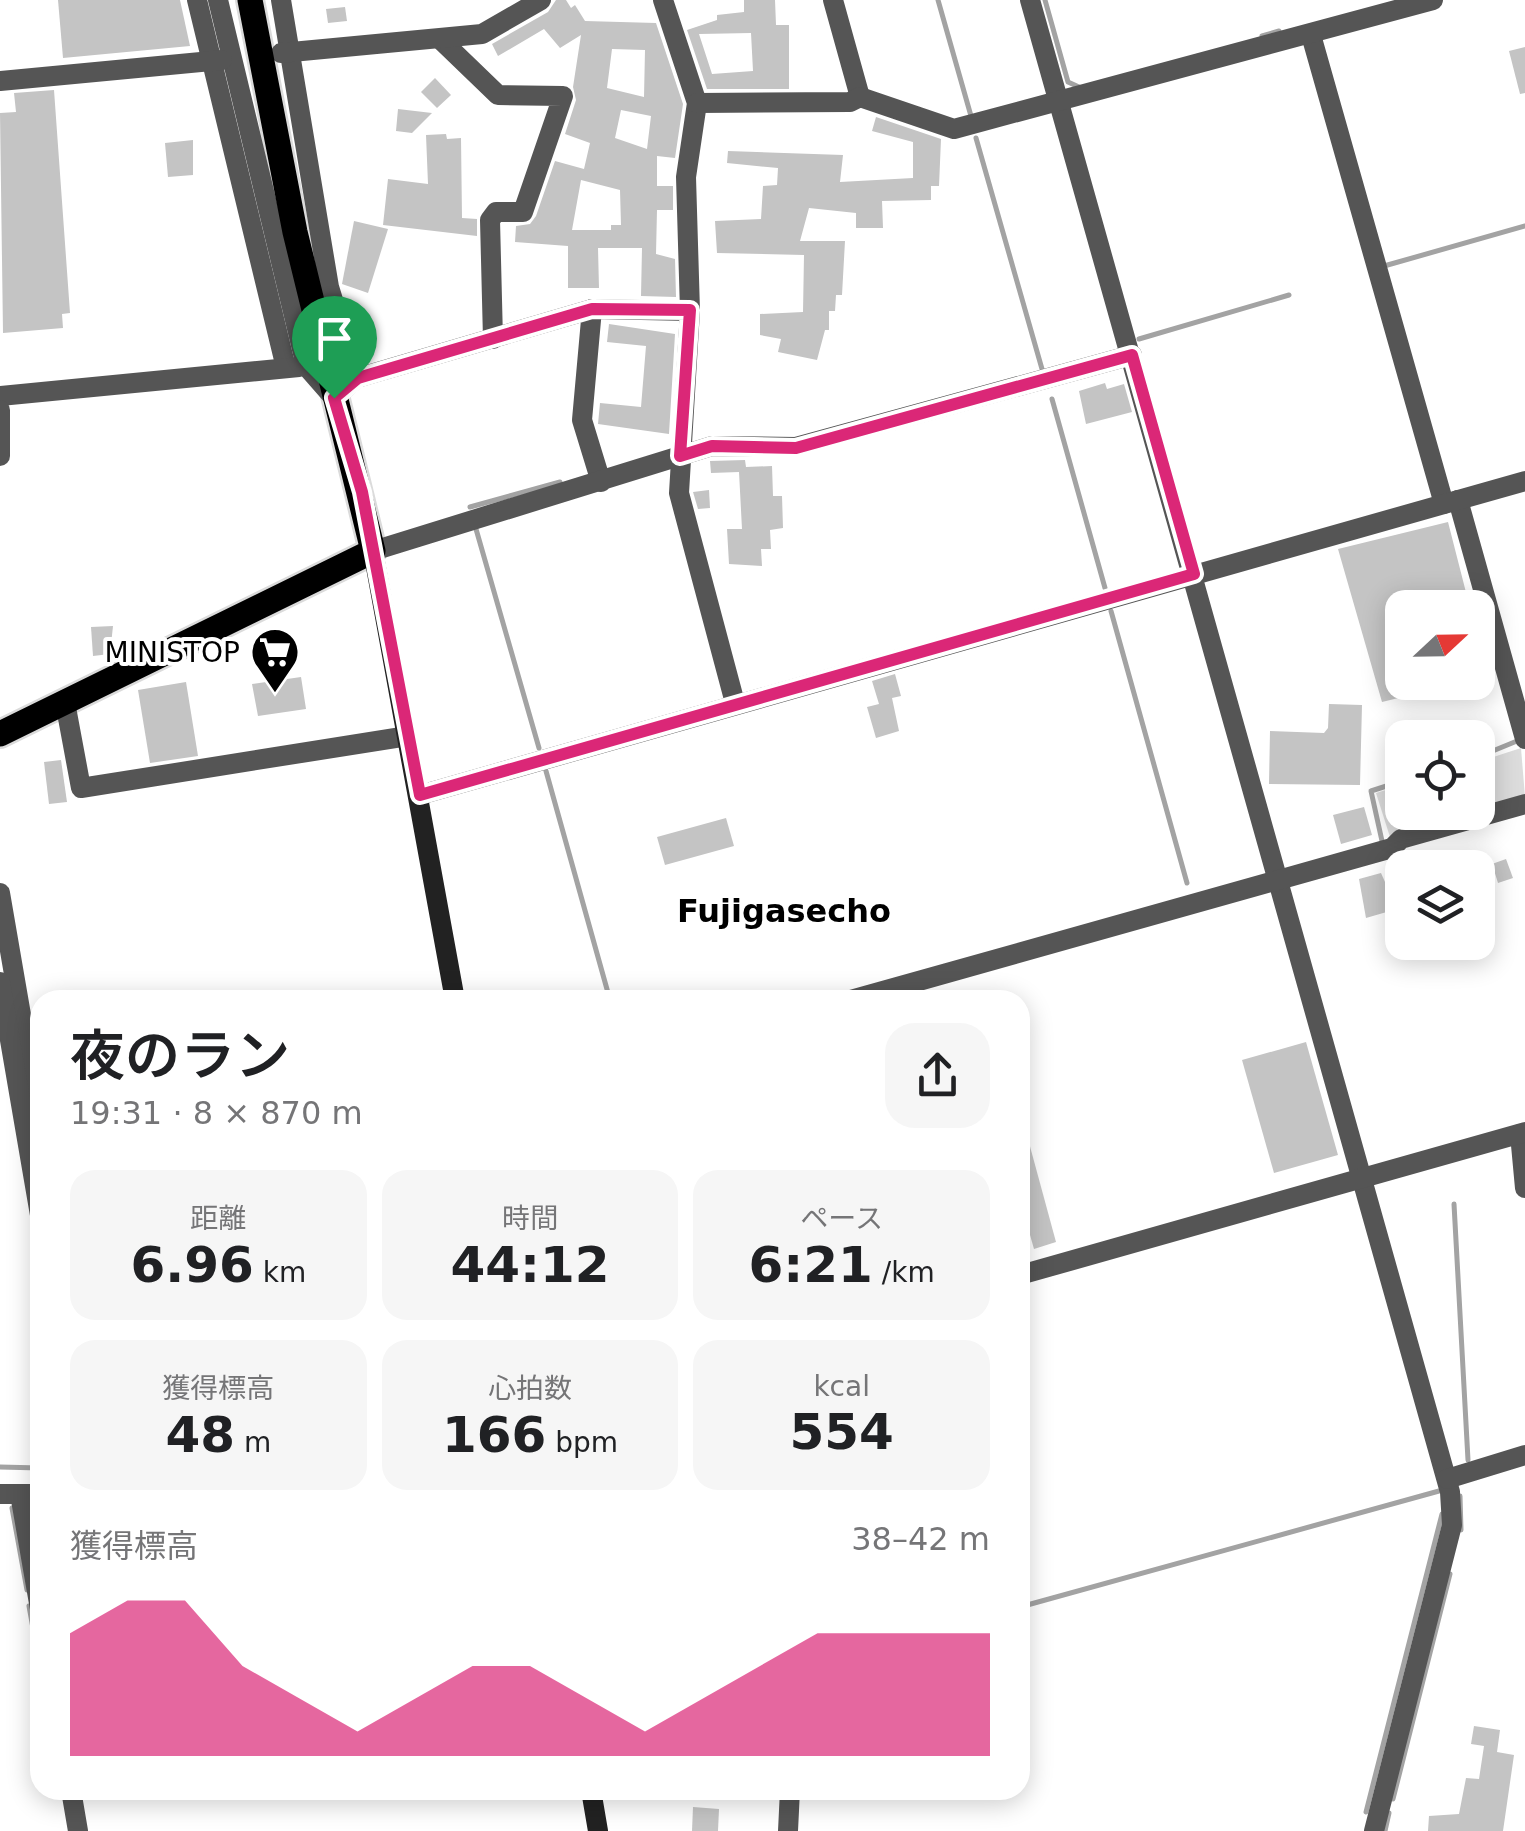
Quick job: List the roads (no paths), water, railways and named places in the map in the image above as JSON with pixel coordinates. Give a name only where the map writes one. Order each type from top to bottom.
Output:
[{"type":"main road","points":[[250,0],[334,398],[362,492],[453,990]]},
{"type":"main road","points":[[0,734],[373,551]]},
{"type":"main road","points":[[593,1800],[598,1831]]},
{"type":"street","points":[[197,0],[228,59]]},
{"type":"street","points":[[218,0],[296,367],[334,398],[358,378],[592,309],[690,310]]},
{"type":"street","points":[[282,0],[284,53],[329,287],[358,378]]},
{"type":"street","points":[[284,53],[442,41],[482,34],[541,0]]},
{"type":"street","points":[[663,0],[698,102],[686,178],[690,310],[679,493],[735,703]]},
{"type":"street","points":[[832,0],[860,97]]},
{"type":"street","points":[[1030,0],[1446,1479],[1452,1524],[1368,1829]]},
{"type":"street","points":[[698,102],[850,102],[860,97],[954,129],[1433,0]]},
{"type":"street","points":[[1310,35],[1525,739]]},
{"type":"street","points":[[442,41],[498,95],[563,96],[524,212],[496,212],[490,220],[493,340]]},
{"type":"street","points":[[0,81],[228,59]]},
{"type":"street","points":[[592,309],[582,420],[601,482]]},
{"type":"street","points":[[373,551],[712,446],[796,448],[1132,355]]},
{"type":"street","points":[[0,396],[296,367]]},
{"type":"street","points":[[0,410],[0,456]]},
{"type":"street","points":[[420,795],[1525,481]]},
{"type":"street","points":[[65,702],[82,788],[408,736]]},
{"type":"street","points":[[887,990],[1280,880],[1525,804]]},
{"type":"street","points":[[0,893],[30,1097]]},
{"type":"street","points":[[0,982],[30,1110]]},
{"type":"street","points":[[1030,1272],[1522,1133],[1525,1188]]},
{"type":"street","points":[[1446,1479],[1525,1454]]},
{"type":"street","points":[[20,1494],[30,1552]]},
{"type":"street","points":[[73,1800],[78,1831]]},
{"type":"street","points":[[788,1831],[790,1800]]},
{"type":"waterway","points":[[938,0],[971,116]]},
{"type":"waterway","points":[[1045,0],[1068,82],[1079,87]]},
{"type":"waterway","points":[[1262,36],[1279,31]]},
{"type":"waterway","points":[[976,138],[1042,369]]},
{"type":"waterway","points":[[1384,266],[1525,226]]},
{"type":"waterway","points":[[1139,339],[1289,295]]},
{"type":"waterway","points":[[1052,399],[1105,588]]},
{"type":"waterway","points":[[470,507],[560,482]]},
{"type":"waterway","points":[[476,529],[539,748]]},
{"type":"waterway","points":[[1111,611],[1187,883]]},
{"type":"waterway","points":[[1495,750],[1517,741]]},
{"type":"waterway","points":[[546,771],[607,990]]},
{"type":"waterway","points":[[1382,841],[1371,791],[1385,786]]},
{"type":"waterway","points":[[1454,1204],[1468,1460]]},
{"type":"waterway","points":[[0,1467],[30,1468]]},
{"type":"waterway","points":[[1030,1604],[1439,1491]]},
{"type":"waterway","points":[[1460,1496],[1461,1530]]},
{"type":"waterway","points":[[12,1508],[27,1590]]},
{"type":"waterway","points":[[1366,1812],[1442,1514]]},
{"type":"waterway","points":[[1393,1799],[1450,1574]]},
{"type":"waterway","points":[[29,1606],[30,1612]]},
{"type":"waterway","points":[[1385,1831],[1389,1813]]},
{"type":"place","name":"MINISTOP","points":[[275,694]]},
{"type":"district","name":"Fujigasecho","points":[[784,911]]}]
